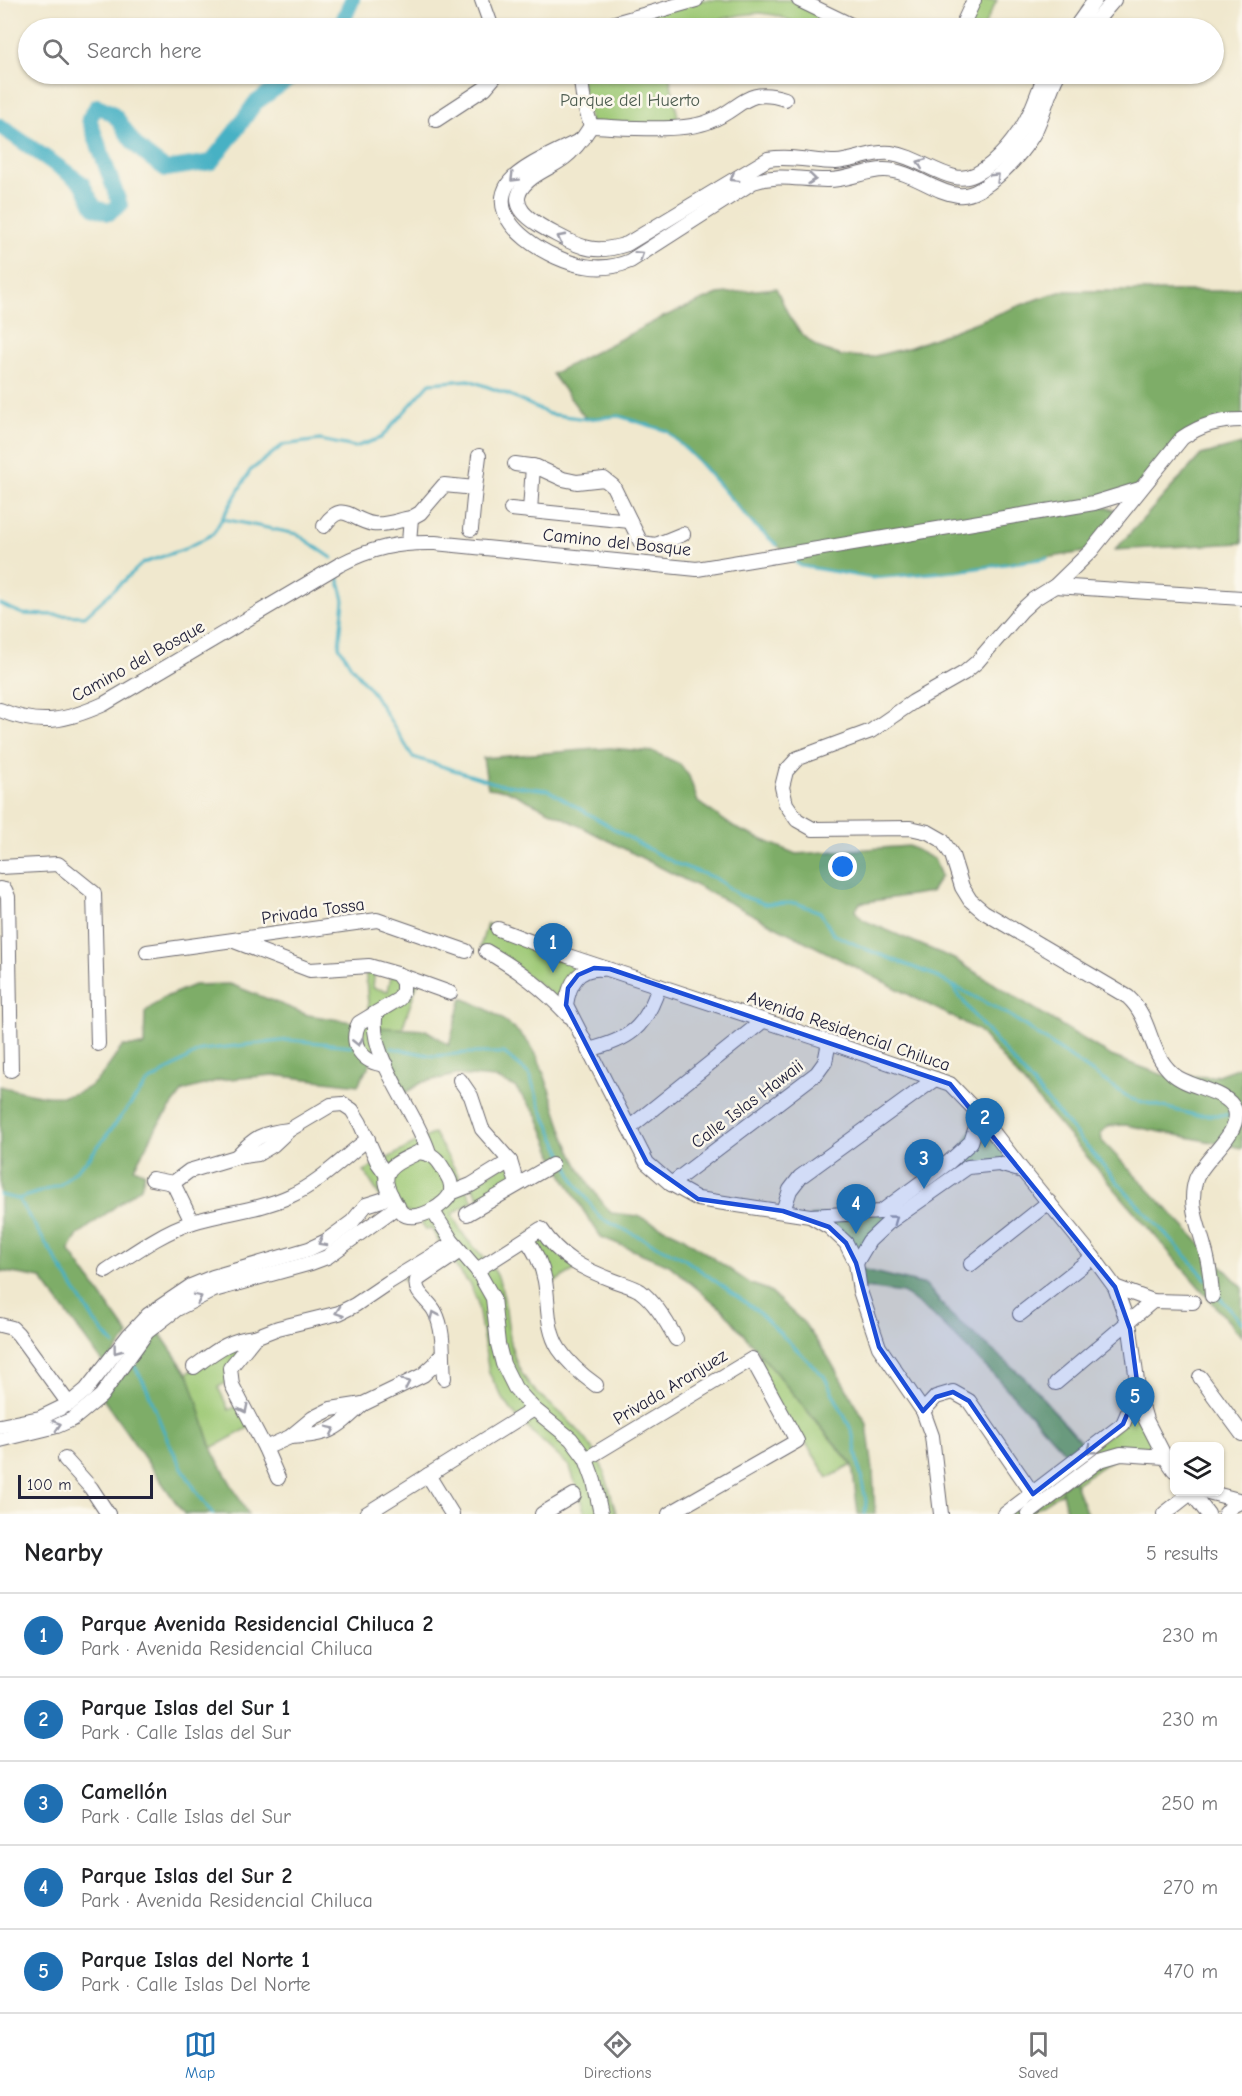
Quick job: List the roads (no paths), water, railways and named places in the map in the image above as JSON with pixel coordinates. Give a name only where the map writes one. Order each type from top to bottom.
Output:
[{"type":"street","points":[[482,0],[488,18]]},
{"type":"street","points":[[627,18],[667,3],[696,0]]},
{"type":"street","points":[[799,0],[836,18]]},
{"type":"street","points":[[966,18],[975,0]]},
{"type":"street","points":[[1082,18],[1095,0]]},
{"type":"street","points":[[1099,18],[1114,0]]},
{"type":"street","points":[[436,120],[488,84]]},
{"type":"street","points":[[581,84],[591,126]]},
{"type":"street","points":[[591,126],[565,158],[531,178],[524,186],[518,198],[520,210],[532,222],[587,250],[614,249],[627,244],[768,159],[791,156],[825,162],[840,162],[889,153],[905,157],[956,178],[972,178],[984,170],[1019,132],[1041,84]]},
{"type":"street","points":[[582,139],[514,176],[507,186],[504,207],[515,230],[526,240],[557,256],[585,266],[603,268],[618,266],[630,261],[753,182],[765,178],[779,176],[832,180],[884,170],[899,173],[959,196],[970,194],[982,189],[998,175],[1033,134],[1054,84]]},
{"type":"street","points":[[591,126],[684,127],[712,121],[743,100],[760,94],[785,99]]},
{"type":"street","points":[[1212,1296],[1211,1276],[1195,1217],[1193,1195],[1196,1179],[1203,1167],[1230,1134],[1236,1123],[1235,1110],[1229,1101],[1215,1093],[1187,1084],[1163,1065],[1155,1051],[1138,1006],[1128,997],[984,912],[970,900],[962,887],[952,855],[942,840],[928,832],[909,828],[813,829],[797,820],[786,804],[782,787],[786,771],[798,758],[871,731],[913,702],[964,673],[977,662],[1022,610],[1034,599],[1055,586],[1090,551],[1182,438],[1198,427],[1212,422],[1242,420]]},
{"type":"street","points":[[471,529],[479,456]]},
{"type":"street","points":[[515,464],[533,466],[563,479],[577,482],[604,479],[613,486],[641,543],[638,564]]},
{"type":"street","points":[[530,511],[533,466]]},
{"type":"street","points":[[324,525],[330,516],[340,512],[350,513],[372,524],[381,525],[411,518],[420,513],[444,485],[475,488]]},
{"type":"street","name":"Camino del Bosque","points":[[0,710],[36,720],[75,717],[104,704],[362,553],[409,542],[654,566],[682,568],[718,566],[1094,503],[1140,489]]},
{"type":"street","points":[[1094,503],[1122,513]]},
{"type":"street","points":[[511,509],[630,521]]},
{"type":"street","points":[[409,542],[411,518]]},
{"type":"street","points":[[641,543],[656,545],[683,534]]},
{"type":"street","points":[[654,566],[656,545]]},
{"type":"street","points":[[1055,586],[1242,598]]},
{"type":"street","points":[[0,867],[58,864],[94,893],[98,1044]]},
{"type":"street","points":[[0,889],[5,890],[8,897],[11,1070]]},
{"type":"street","name":"Privada Tossa","points":[[147,952],[377,920],[466,951]]},
{"type":"street","name":"Avenida Residencial Chiluca","points":[[498,929],[568,956],[830,1041],[950,1084],[980,1115],[1115,1287],[1129,1323],[1137,1389],[1146,1420],[1170,1464]]},
{"type":"street","name":"Privada Tossa","points":[[232,941],[310,970],[369,966],[450,993]]},
{"type":"street","name":"Avenida Residencial Chiluca","points":[[486,951],[520,971],[549,994],[573,1020]]},
{"type":"street","name":"Avenida Residencial Chiluca","points":[[610,969],[594,968],[578,975],[568,988],[566,1005],[647,1163],[671,1184],[698,1198],[810,1216],[829,1227],[846,1243],[856,1263],[860,1291],[879,1347],[923,1411],[932,1436],[942,1514]]},
{"type":"street","points":[[386,1065],[371,1062],[362,1055],[356,1040],[356,1028],[359,1023],[399,999],[403,991],[403,982],[397,974]]},
{"type":"street","points":[[588,1050],[614,1044],[636,1029],[652,1009],[659,986]]},
{"type":"street","points":[[376,1013],[374,1027],[386,1065],[425,1138],[429,1153]]},
{"type":"street","points":[[629,1128],[764,1020]]},
{"type":"street","name":"Calle Islas Hawaii","points":[[671,1184],[818,1073],[825,1062],[830,1041]]},
{"type":"street","points":[[783,1210],[790,1190],[800,1177],[935,1079]]},
{"type":"street","points":[[460,1080],[471,1096],[482,1129],[510,1161],[518,1184]]},
{"type":"street","points":[[152,1179],[173,1183],[189,1171],[236,1157],[258,1154],[273,1145],[289,1130],[331,1105],[343,1104],[352,1110],[378,1163],[386,1174],[391,1203],[403,1214],[418,1217],[447,1201],[451,1193],[451,1182],[436,1157],[429,1153],[419,1152],[392,1167],[386,1174]]},
{"type":"street","points":[[810,1216],[881,1212],[949,1162],[971,1142],[980,1115]]},
{"type":"street","points":[[106,1271],[141,1247],[192,1222],[272,1203],[292,1195],[308,1186],[368,1139]]},
{"type":"street","points":[[451,1193],[471,1185],[510,1161]]},
{"type":"street","points":[[856,1263],[869,1241],[888,1223],[968,1167],[999,1164],[1023,1171]]},
{"type":"street","points":[[467,1214],[552,1165]]},
{"type":"street","points":[[173,1183],[192,1222]]},
{"type":"street","points":[[471,1185],[483,1204]]},
{"type":"street","points":[[971,1264],[1049,1202]]},
{"type":"street","points":[[0,1440],[73,1419],[101,1396],[147,1332],[177,1309],[214,1290],[311,1263],[341,1248],[357,1227],[366,1205],[391,1203]]},
{"type":"street","points":[[432,1210],[457,1247],[477,1270],[493,1298],[498,1344],[503,1364],[515,1388],[534,1409],[571,1439],[586,1459],[594,1481],[601,1514]]},
{"type":"street","points":[[0,1426],[40,1418],[69,1404],[148,1315],[191,1286],[213,1277],[309,1249],[357,1227]]},
{"type":"street","points":[[477,1270],[541,1229],[560,1253],[588,1271],[640,1291],[666,1320],[676,1339]]},
{"type":"street","points":[[526,1239],[537,1254],[546,1282],[549,1321],[558,1348],[578,1372],[596,1385]]},
{"type":"street","points":[[537,1254],[551,1244]]},
{"type":"street","points":[[194,1367],[237,1339],[255,1337],[278,1328],[339,1312],[370,1296],[389,1282],[457,1247]]},
{"type":"street","points":[[415,1286],[417,1280],[457,1247]]},
{"type":"street","points":[[1020,1314],[1093,1257]]},
{"type":"street","points":[[389,1282],[399,1281],[415,1286],[435,1311],[441,1334],[444,1378]]},
{"type":"street","points":[[1115,1287],[1153,1301],[1193,1302]]},
{"type":"street","points":[[1056,1383],[1153,1301]]},
{"type":"street","points":[[0,1324],[12,1328],[18,1334],[69,1404]]},
{"type":"street","points":[[255,1337],[230,1368],[231,1381],[278,1478]]},
{"type":"street","points":[[265,1448],[290,1437],[322,1435],[340,1425],[363,1404],[423,1375],[442,1354]]},
{"type":"street","name":"Privada Aranjuez","points":[[586,1459],[752,1359],[797,1441],[669,1514]]},
{"type":"street","points":[[1200,1377],[1242,1434]]},
{"type":"street","points":[[1005,1514],[1123,1424],[1137,1389]]},
{"type":"street","points":[[82,1392],[93,1404]]},
{"type":"street","points":[[923,1411],[936,1396],[953,1392],[969,1401],[1033,1494]]},
{"type":"street","points":[[366,1514],[534,1409]]},
{"type":"street","points":[[1028,1514],[1100,1460],[1121,1454],[1165,1457]]},
{"type":"street","points":[[65,1459],[91,1488],[108,1514]]},
{"type":"street","points":[[428,1475],[452,1514]]},
{"type":"street","points":[[542,1514],[574,1495]]},
{"type":"street","points":[[1164,1514],[1186,1496]]},
{"type":"street","points":[[1194,1496],[1208,1514]]},
{"type":"street","points":[[1224,1496],[1242,1501]]},
{"type":"street","points":[[1225,1514],[1232,1506],[1242,1501]]},
{"type":"waterway","points":[[344,18],[352,0]]},
{"type":"waterway","points":[[0,126],[82,183],[94,207],[109,213],[120,205],[89,119],[97,106],[111,113],[133,142],[148,157],[166,169],[211,162],[255,103],[282,84]]},
{"type":"waterway","points":[[0,604],[23,614],[85,616],[143,563],[182,550],[213,534],[250,471],[283,445],[320,440],[355,447],[381,438],[430,383],[469,380],[510,395],[549,414],[586,419],[619,416],[667,431],[699,462],[753,524],[777,545]]},
{"type":"waterway","points":[[223,519],[297,534],[332,558]]},
{"type":"waterway","points":[[794,561],[801,566],[872,578],[957,571],[1047,558]]},
{"type":"waterway","points":[[337,573],[344,600],[339,646],[351,666],[373,693],[413,757],[498,784],[548,790],[677,864],[715,878],[739,895],[765,904],[796,903],[820,912],[833,934],[931,974],[1009,1015],[1131,1099],[1195,1115],[1229,1115]]},
{"type":"waterway","points":[[953,987],[975,1017],[1081,1140],[1206,1279]]},
{"type":"waterway","points":[[0,1195],[18,1199],[60,1185],[89,1158],[147,1083],[201,1050],[289,1040],[352,1046]]},
{"type":"waterway","points":[[392,1048],[434,1056],[504,1053],[529,1074],[541,1108],[575,1182],[600,1218],[683,1258],[756,1310],[824,1376],[852,1431],[866,1501],[865,1514]]},
{"type":"waterway","points":[[18,1199],[95,1322],[114,1345]]},
{"type":"waterway","points":[[1219,1297],[1242,1323]]},
{"type":"waterway","points":[[132,1363],[144,1382],[164,1433],[179,1461],[213,1514]]},
{"type":"place","name":"Parque Avenida Residencial Chiluca 2","points":[[553,973]]},
{"type":"place","name":"Parque Islas del Sur 1","points":[[985,1148]]},
{"type":"place","name":"Camellón","points":[[924,1189]]},
{"type":"place","name":"Parque Islas del Sur 2","points":[[856,1234]]},
{"type":"place","name":"Parque Islas del Norte 1","points":[[1135,1427]]},
{"type":"park label","name":"Parque del Huerto","points":[[630,100]]}]
